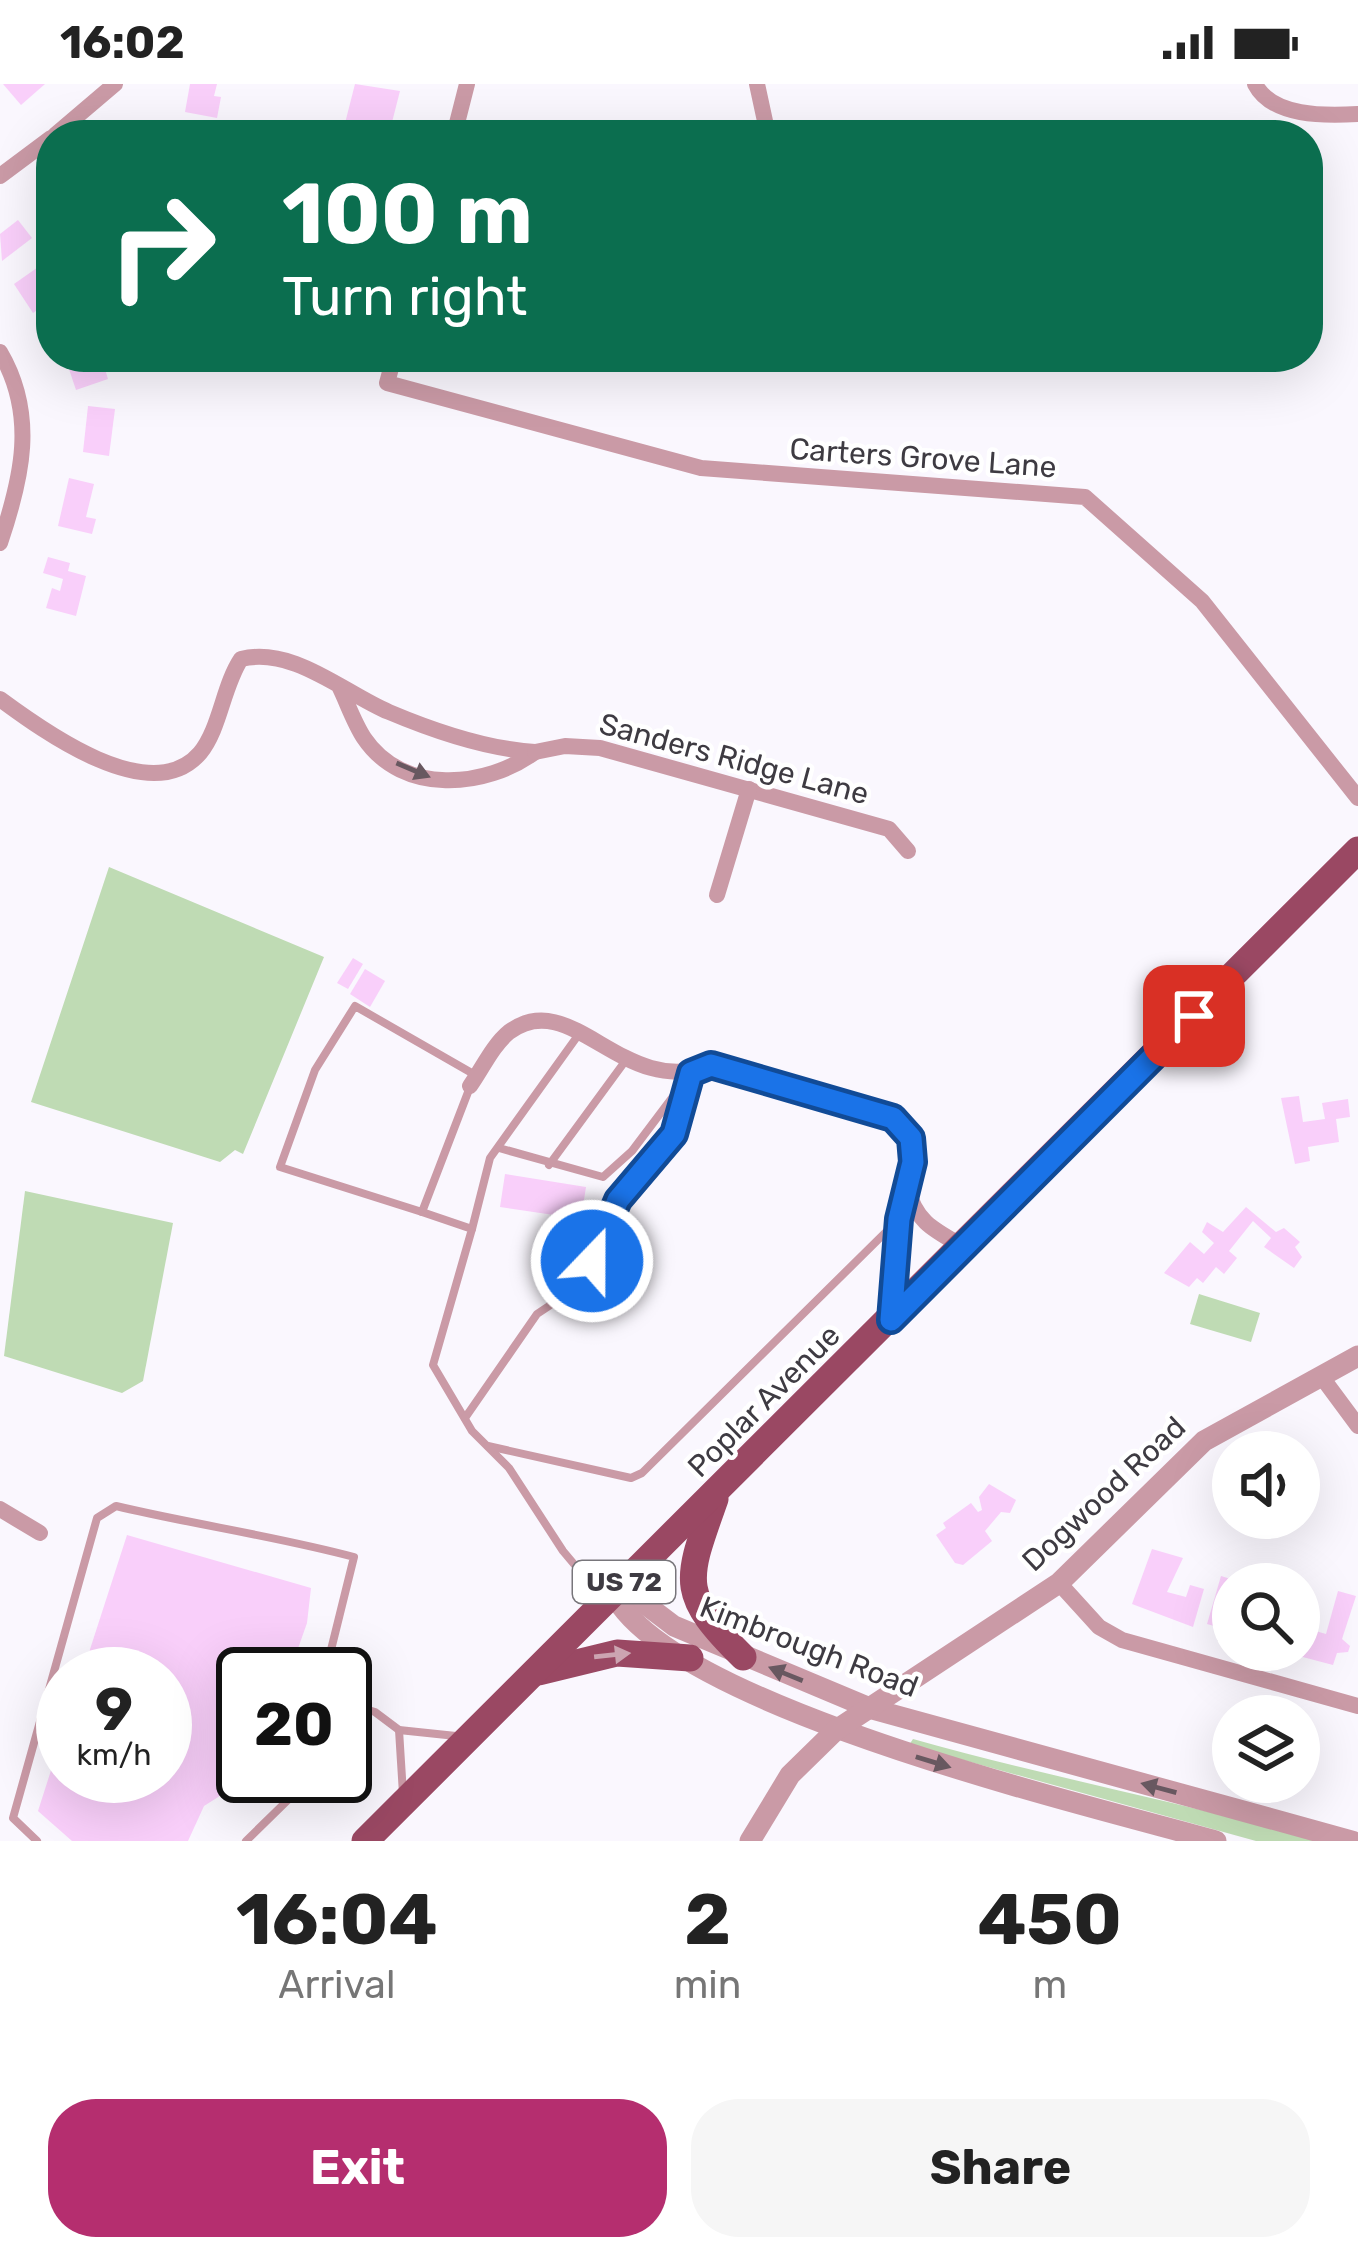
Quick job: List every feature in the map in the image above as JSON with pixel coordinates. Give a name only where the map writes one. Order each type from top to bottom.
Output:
[{"type":"main road","name":"Poplar Avenue","points":[[365,1841],[716,1496],[1358,850]]},
{"type":"main road","points":[[716,1496],[692,1575],[694,1602],[743,1657]]},
{"type":"main road","points":[[535,1674],[617,1653],[690,1658]]},
{"type":"street","points":[[72,120],[115,84]]},
{"type":"street","points":[[458,120],[467,84]]},
{"type":"street","points":[[757,84],[765,120]]},
{"type":"street","points":[[1255,84],[1260,95],[1284,108],[1358,114]]},
{"type":"street","points":[[0,176],[36,149]]},
{"type":"street","points":[[0,352],[16,378],[26,442],[18,489],[0,543]]},
{"type":"street","name":"Carters Grove Lane","points":[[390,372],[387,383],[701,468],[1085,497],[1202,602],[1358,797]]},
{"type":"street","name":"Sanders Ridge Lane","points":[[0,700],[57,741],[97,761],[148,771],[176,767],[200,753],[241,659],[256,655],[306,668],[422,725],[536,752]]},
{"type":"street","name":"Sanders Ridge Lane","points":[[339,686],[365,741],[400,766],[433,779],[471,782],[506,773],[536,752],[565,746],[600,748],[889,829],[908,851]]},
{"type":"street","points":[[717,895],[749,789]]},
{"type":"street","points":[[474,1081],[503,1038],[522,1025],[555,1022],[661,1075],[691,1073],[711,1065],[893,1118],[911,1138],[891,1320]]},
{"type":"street","points":[[908,1189],[912,1210],[928,1226],[964,1247]]},
{"type":"street","name":"Dogwood Road","points":[[750,1841],[790,1775],[836,1730],[1059,1583],[1204,1441],[1358,1356]]},
{"type":"street","points":[[1321,1376],[1358,1426]]},
{"type":"street","points":[[0,1509],[40,1532]]},
{"type":"street","points":[[1059,1583],[1099,1628],[1122,1640],[1358,1706]]},
{"type":"street","name":"Kimbrough Road","points":[[609,1597],[641,1601],[674,1627],[872,1708],[1352,1841]]},
{"type":"street","name":"Kimbrough Road","points":[[609,1597],[623,1614],[690,1658],[836,1730],[1216,1841]]},
{"type":"lane","points":[[422,1212],[474,1081],[355,1006],[315,1070],[280,1167],[472,1229]]},
{"type":"lane","points":[[580,1032],[490,1158],[433,1365],[465,1418],[609,1597]]},
{"type":"lane","points":[[549,1165],[627,1059]]},
{"type":"lane","points":[[499,1148],[603,1177],[632,1151],[691,1073]]},
{"type":"lane","points":[[465,1418],[537,1314],[580,1280],[618,1200],[674,1134],[691,1073]]},
{"type":"lane","points":[[488,1447],[631,1478],[642,1473],[899,1219]]},
{"type":"lane","points":[[37,1841],[13,1818],[97,1519],[116,1506],[233,1534],[272,1535],[354,1557],[332,1647]]},
{"type":"lane","points":[[372,1711],[399,1730],[470,1738]]},
{"type":"lane","points":[[399,1730],[404,1802]]},
{"type":"lane","points":[[246,1841],[285,1803]]},
{"type":"green space","points":[[109,867],[324,957],[243,1154],[235,1150],[220,1162],[31,1102]]},
{"type":"green space","points":[[25,1191],[173,1223],[143,1381],[122,1393],[4,1356]]},
{"type":"green space","points":[[1199,1294],[1260,1313],[1251,1342],[1190,1324]]},
{"type":"green space","points":[[913,1739],[1321,1841],[1256,1841],[909,1745]]},
{"type":"building","points":[[3,84],[45,84],[21,105]]},
{"type":"building","points":[[190,84],[217,84],[214,96],[221,97],[217,118],[185,112]]},
{"type":"building","points":[[355,84],[400,91],[393,120],[346,120]]},
{"type":"building","points":[[18,220],[32,238],[2,261],[0,234]]},
{"type":"building","points":[[36,269],[36,311],[33,313],[14,284]]},
{"type":"building","points":[[70,372],[106,372],[108,379],[76,390]]},
{"type":"building","points":[[88,406],[115,409],[109,456],[83,452]]},
{"type":"building","points":[[69,478],[94,484],[86,517],[96,519],[92,534],[58,526]]},
{"type":"building","points":[[48,557],[70,563],[68,571],[86,576],[76,616],[46,608],[52,588],[60,591],[63,579],[43,573]]},
{"type":"building","points":[[353,958],[363,964],[348,989],[337,983]]},
{"type":"building","points":[[365,969],[385,981],[370,1007],[350,994]]},
{"type":"building","points":[[1299,1096],[1303,1122],[1325,1119],[1322,1103],[1348,1099],[1350,1117],[1336,1119],[1339,1142],[1308,1147],[1310,1161],[1295,1164],[1281,1098]]},
{"type":"building","points":[[505,1174],[586,1187],[581,1219],[500,1207]]},
{"type":"building","points":[[1246,1207],[1276,1232],[1284,1228],[1300,1242],[1295,1247],[1302,1257],[1294,1268],[1264,1247],[1271,1238],[1253,1221],[1229,1251],[1237,1258],[1224,1274],[1216,1267],[1203,1283],[1197,1278],[1189,1287],[1164,1273],[1190,1242],[1204,1254],[1214,1243],[1202,1232],[1207,1222],[1223,1232]]},
{"type":"building","points":[[989,1484],[1016,1500],[1010,1513],[1001,1512],[985,1531],[992,1541],[963,1565],[955,1563],[936,1535],[946,1528],[943,1523],[971,1503],[978,1512],[982,1510],[979,1497]]},
{"type":"building","points":[[127,1535],[311,1588],[299,1647],[216,1647],[216,1798],[204,1806],[188,1841],[72,1841],[38,1811],[41,1803],[192,1803],[192,1647],[91,1647]]},
{"type":"building","points":[[1152,1549],[1183,1558],[1167,1592],[1186,1597],[1190,1585],[1204,1589],[1193,1627],[1132,1604]]},
{"type":"building","points":[[1338,1591],[1356,1596],[1342,1639],[1350,1646],[1348,1652],[1337,1653],[1333,1665],[1320,1662],[1320,1632],[1326,1634]]},
{"type":"route","points":[[592,1261],[618,1200],[674,1134],[691,1073],[711,1065],[893,1118],[911,1138],[913,1162],[899,1219],[891,1320],[1194,1016]]}]
